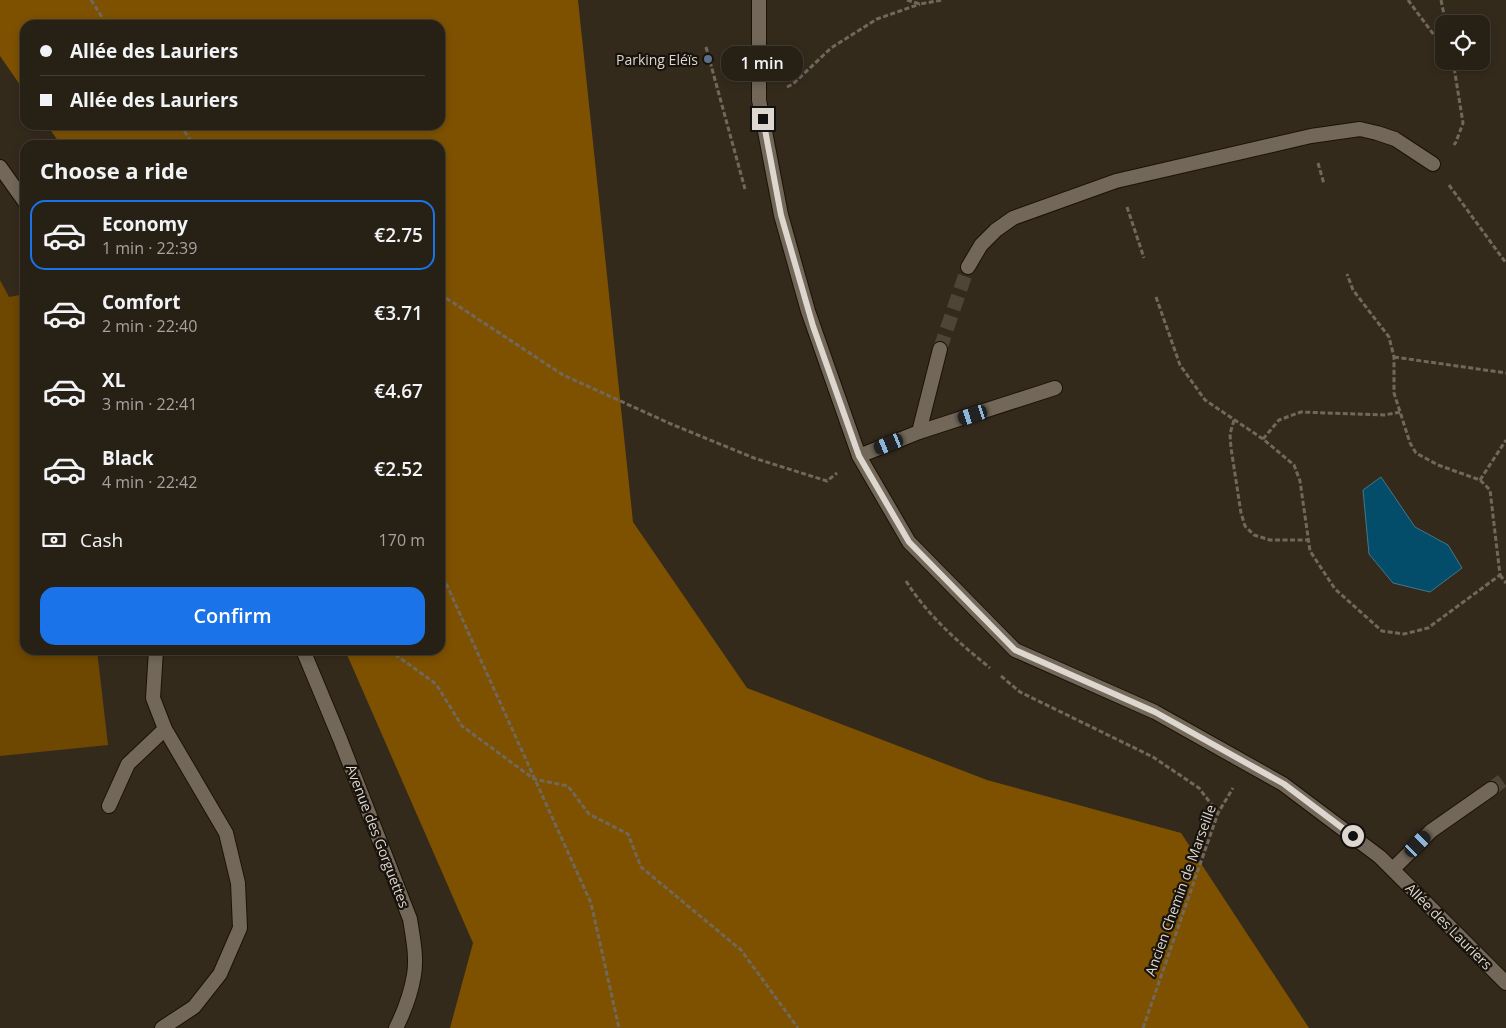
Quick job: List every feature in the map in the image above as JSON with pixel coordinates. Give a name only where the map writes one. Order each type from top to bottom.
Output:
[{"type":"street","name":"Allée des Lauriers","points":[[759,0],[759,100],[781,215],[808,311],[859,456],[909,542],[1015,650],[1155,712],[1284,784],[1380,858],[1506,983]]},
{"type":"street","points":[[968,267],[981,245],[996,230],[1013,218],[1119,180],[1311,136],[1360,129],[1395,138],[1434,164]]},
{"type":"street","points":[[0,167],[20,195]]},
{"type":"street","points":[[919,432],[940,350]]},
{"type":"street","points":[[859,456],[919,432],[1055,388]]},
{"type":"street","points":[[156,655],[153,698],[165,729],[226,833],[238,883],[240,928],[220,974],[194,1007],[162,1028]]},
{"type":"street","name":"Avenue des Gorguettes","points":[[305,655],[340,739],[410,920],[414,949],[414,975],[404,1013],[396,1028]]},
{"type":"street","points":[[108,806],[128,764],[165,729]]},
{"type":"street","points":[[1393,870],[1431,831],[1491,789]]},
{"type":"path","points":[[91,0],[104,20]]},
{"type":"path","points":[[907,0],[920,4]]},
{"type":"path","points":[[759,100],[793,84],[831,48],[878,19],[920,4],[942,0]]},
{"type":"path","points":[[1408,0],[1435,36]]},
{"type":"path","points":[[1441,0],[1444,15]]},
{"type":"path","points":[[1454,70],[1463,123],[1456,142],[1434,164],[1506,263]]},
{"type":"path","points":[[1119,180],[1144,258]]},
{"type":"path","points":[[1347,274],[1353,290],[1389,337],[1394,357],[1394,393],[1410,443],[1416,453],[1438,465],[1480,480],[1490,490],[1500,575],[1506,583]]},
{"type":"path","points":[[445,297],[562,375],[671,424],[754,458],[827,481],[859,456]]},
{"type":"path","points":[[1156,297],[1180,366],[1205,400],[1263,439],[1294,465],[1300,481],[1310,551],[1335,589],[1382,631],[1404,634],[1428,628],[1500,575]]},
{"type":"path","points":[[1394,357],[1506,373]]},
{"type":"path","points":[[1263,439],[1279,420],[1301,412],[1384,416],[1401,412]]},
{"type":"path","points":[[1234,420],[1230,434],[1231,448],[1241,513],[1245,526],[1254,535],[1270,540],[1308,540]]},
{"type":"path","points":[[1480,480],[1506,440]]},
{"type":"path","points":[[445,581],[591,903],[620,1028]]},
{"type":"path","points":[[396,655],[436,684],[462,726],[534,779],[568,786],[589,814],[628,834],[641,867],[740,950],[798,1028]]},
{"type":"path","name":"Ancien Chemin de Marseille","points":[[1143,1028],[1218,813],[1249,764]]},
{"type":"shaded area","points":[[0,0],[578,0],[633,522],[747,688],[987,780],[1181,833],[1309,1028],[450,1028],[473,943],[347,655],[445,655],[445,140],[58,140],[50,130],[445,130],[445,20],[20,20],[20,85],[0,56]]},
{"type":"shaded area","points":[[0,280],[9,297],[20,295],[20,655],[98,655],[108,745],[0,756]]},
{"type":"water","points":[[1381,477],[1415,527],[1448,545],[1462,568],[1430,592],[1393,583],[1369,554],[1363,490]]},
{"type":"tunnel","points":[[940,349],[968,267]]},
{"type":"tunnel","points":[[1491,789],[1506,778]]},
{"type":"place","name":"Parking Eléïs","points":[[708,59]]},
{"type":"route","points":[[763,119],[781,215],[813,326],[859,456],[909,542],[1015,650],[1155,712],[1284,784],[1353,836]]}]
